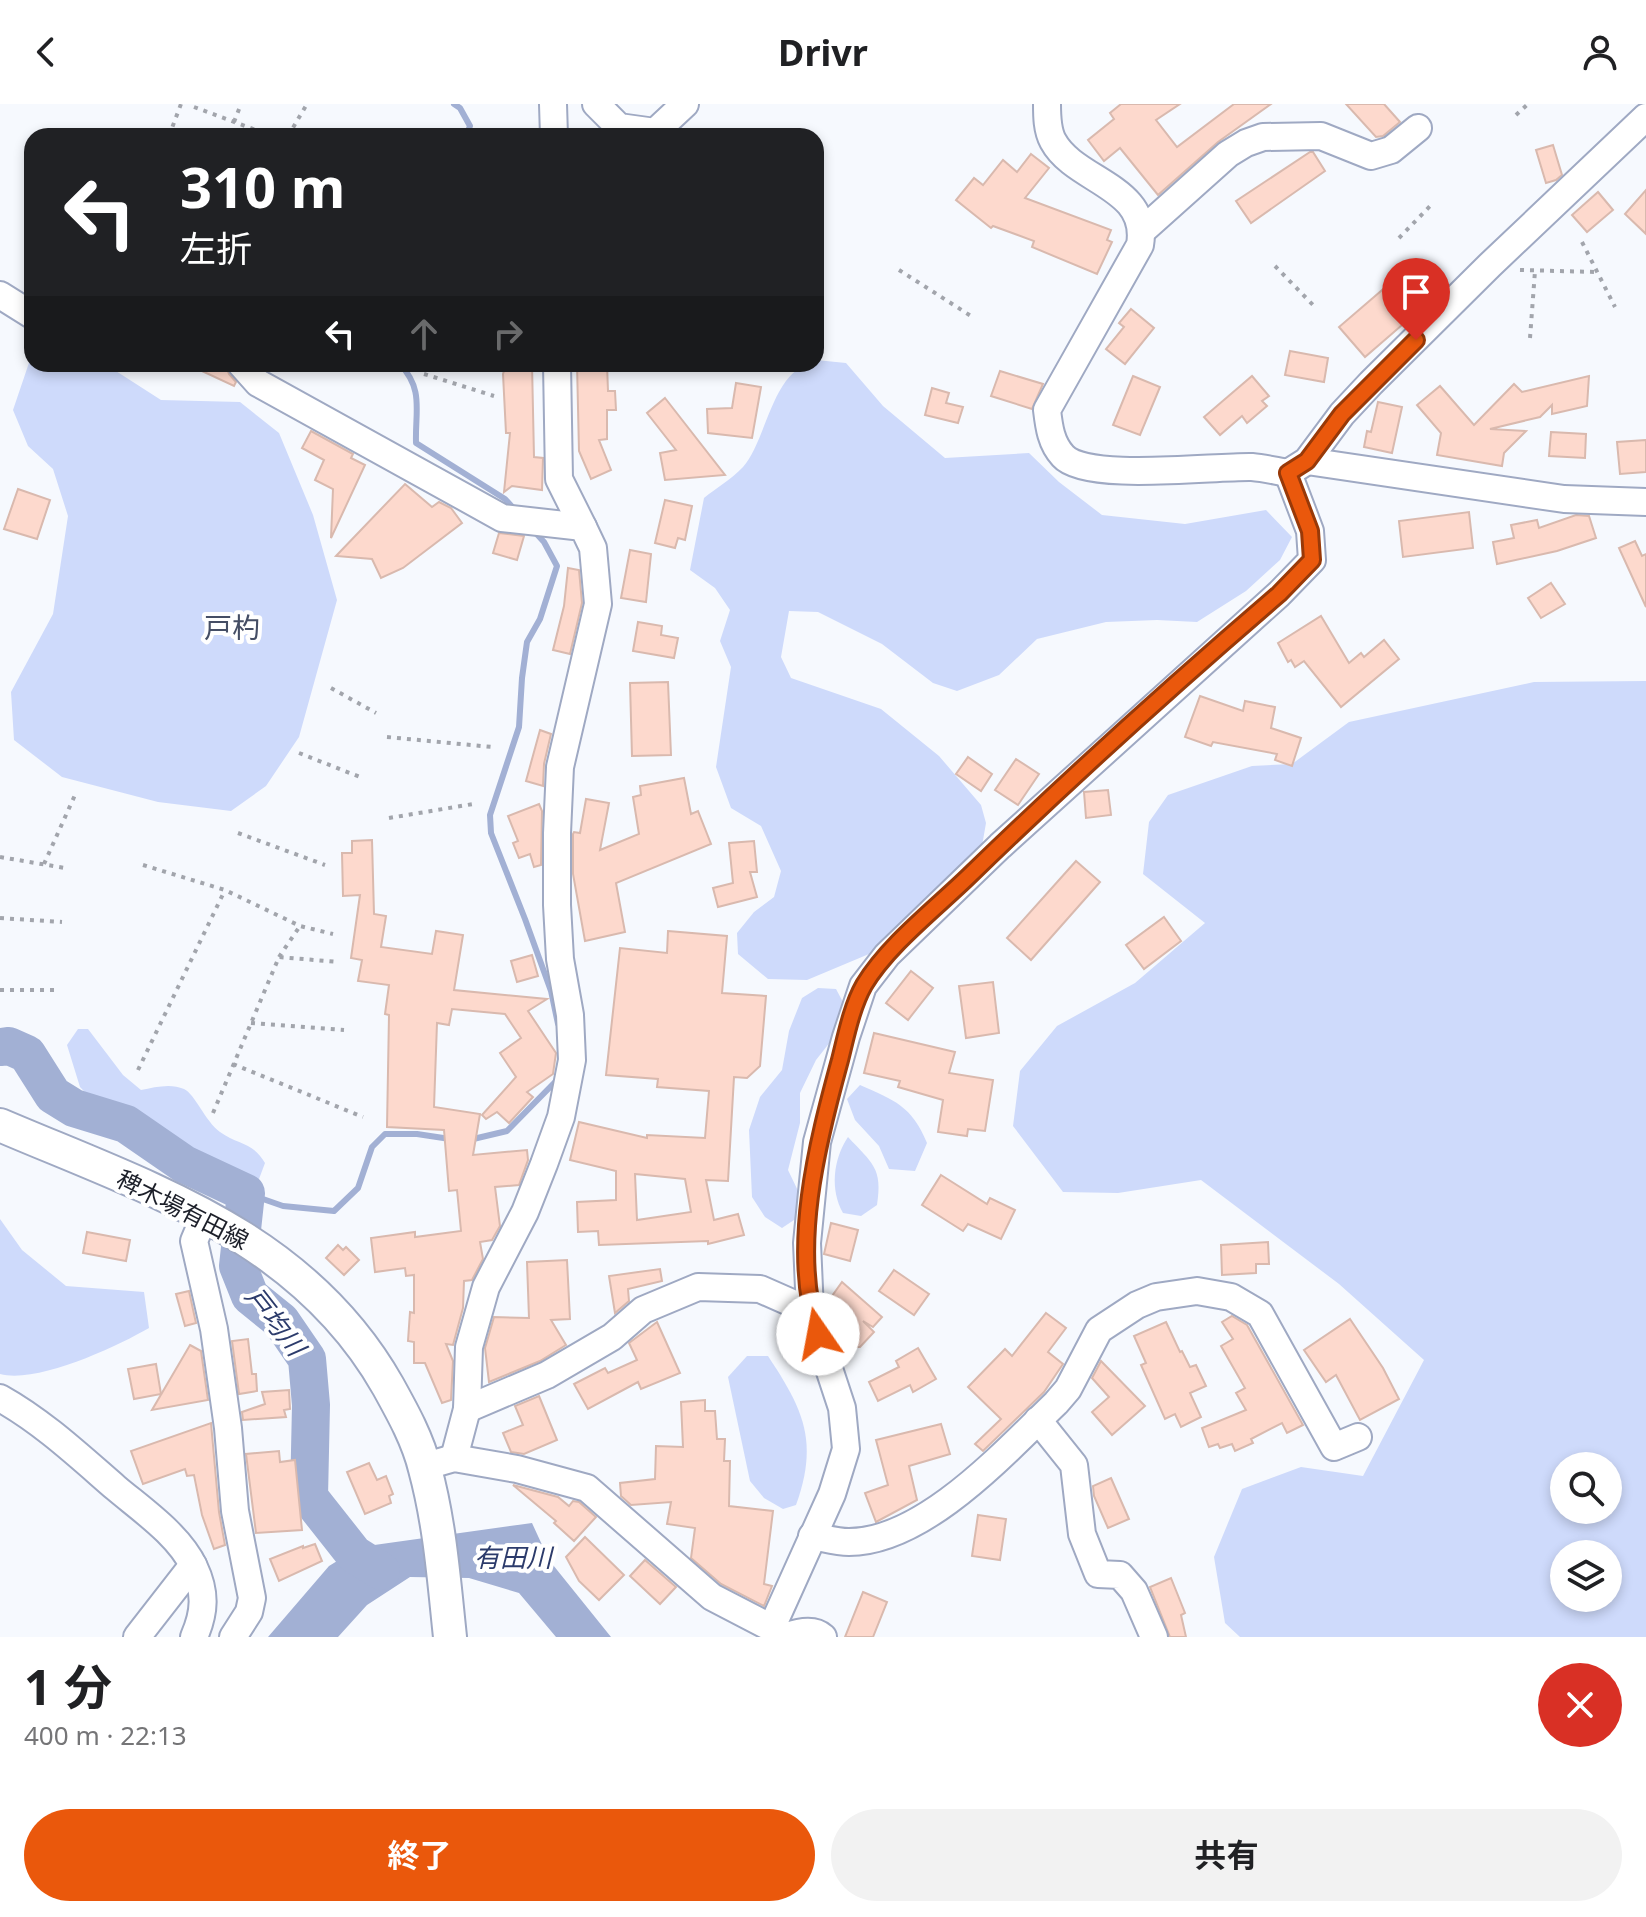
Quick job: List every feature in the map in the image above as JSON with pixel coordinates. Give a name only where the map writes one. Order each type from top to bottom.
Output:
[{"type":"main road","name":"稗木場有田線","points":[[0,1125],[213,1219],[292,1271],[348,1327],[375,1363],[413,1435],[439,1463],[437,1522],[450,1637]]},
{"type":"street","points":[[553,104],[554,128]]},
{"type":"street","points":[[596,104],[619,127],[626,128]]},
{"type":"street","points":[[659,128],[685,104]]},
{"type":"street","points":[[1069,104],[1047,112],[1052,141],[1064,155],[1126,198],[1143,230]]},
{"type":"street","points":[[1297,467],[1371,383],[1646,117]]},
{"type":"street","points":[[1418,128],[1391,150],[1371,156],[1321,136],[1263,137],[1246,143],[1228,154],[1143,230],[1140,245],[1047,410],[1050,435],[1064,458],[1084,468],[1112,470],[1297,467],[1564,499],[1646,502]]},
{"type":"street","points":[[0,295],[24,310]]},
{"type":"street","points":[[248,372],[258,383],[502,518],[583,527]]},
{"type":"street","points":[[557,372],[559,479],[593,548],[598,604],[560,767],[557,905],[572,1060],[561,1117],[544,1164],[525,1212],[486,1287],[469,1347],[467,1409],[439,1463],[517,1469],[587,1488],[712,1597],[769,1631],[819,1633],[823,1637]]},
{"type":"street","points":[[769,1631],[832,1494],[846,1449],[842,1408],[810,1311],[807,1243],[817,1142],[863,986],[887,955],[1000,846],[1279,594],[1312,560],[1310,531],[1297,467]]},
{"type":"street","points":[[213,1219],[194,1241],[214,1329],[228,1428],[235,1511],[252,1598],[249,1612],[233,1637]]},
{"type":"street","points":[[467,1409],[547,1375],[612,1337],[643,1310],[698,1287],[760,1289],[810,1311]]},
{"type":"street","points":[[812,1536],[849,1542],[871,1540],[942,1508],[1068,1389],[1099,1330],[1137,1305],[1156,1297],[1197,1291],[1231,1297],[1260,1314],[1334,1447],[1358,1437]]},
{"type":"street","points":[[0,1398],[25,1412],[170,1536],[193,1565],[199,1581],[204,1611],[194,1637]]},
{"type":"street","points":[[1038,1420],[1074,1465],[1082,1534],[1098,1574],[1120,1575],[1134,1591],[1154,1637]]},
{"type":"street","points":[[137,1637],[193,1565]]},
{"type":"path","points":[[172,128],[181,104]]},
{"type":"path","points":[[234,122],[241,104]]},
{"type":"path","points":[[293,128],[307,104]]},
{"type":"path","points":[[1516,115],[1528,104]]},
{"type":"path","points":[[194,107],[246,128]]},
{"type":"path","points":[[1399,238],[1433,203]]},
{"type":"path","points":[[1582,242],[1615,307]]},
{"type":"path","points":[[1275,266],[1315,307]]},
{"type":"path","points":[[899,270],[971,316]]},
{"type":"path","points":[[1511,270],[1597,272]]},
{"type":"path","points":[[1530,338],[1535,271]]},
{"type":"path","points":[[424,374],[494,396]]},
{"type":"path","points":[[331,688],[376,713]]},
{"type":"path","points":[[387,737],[492,747]]},
{"type":"path","points":[[299,753],[360,777]]},
{"type":"path","points":[[44,864],[75,795]]},
{"type":"path","points":[[389,818],[473,804]]},
{"type":"path","points":[[238,833],[325,865]]},
{"type":"path","points":[[0,857],[65,868]]},
{"type":"path","points":[[143,865],[225,890],[300,926],[333,934]]},
{"type":"path","points":[[138,1070],[225,890]]},
{"type":"path","points":[[0,918],[62,922]]},
{"type":"path","points":[[213,1113],[279,957],[300,926]]},
{"type":"path","points":[[279,957],[338,962]]},
{"type":"path","points":[[0,990],[58,990]]},
{"type":"path","points":[[251,1023],[344,1030]]},
{"type":"path","points":[[233,1064],[363,1117]]},
{"type":"shaded area","points":[[824,361],[846,363],[883,406],[945,458],[1029,453],[1059,482],[1102,515],[1185,524],[1266,510],[1292,537],[1280,560],[1246,591],[1197,622],[1106,622],[1037,639],[999,675],[957,691],[933,683],[882,644],[818,612],[789,611],[781,657],[791,678],[881,709],[939,756],[981,805],[986,823],[982,846],[869,954],[807,980],[768,979],[738,954],[737,933],[754,912],[774,897],[781,871],[761,826],[731,808],[716,767],[731,667],[720,641],[730,610],[715,588],[690,570],[704,498],[743,467],[780,390],[795,372],[824,372]]},
{"type":"shaded area","points":[[26,372],[117,372],[161,400],[240,402],[279,433],[313,515],[337,600],[299,737],[266,786],[231,811],[158,802],[62,777],[14,740],[11,692],[53,614],[68,516],[53,469],[28,446],[13,410]]},
{"type":"shaded area","points":[[1646,681],[1646,1637],[1240,1637],[1225,1623],[1214,1557],[1242,1489],[1301,1467],[1363,1476],[1424,1360],[1339,1284],[1201,1180],[1118,1193],[1063,1192],[1013,1126],[1020,1071],[1057,1026],[1135,983],[1205,923],[1143,874],[1149,822],[1168,795],[1252,766],[1292,764],[1349,722],[1534,682]]},
{"type":"shaded area","points":[[818,988],[836,989],[844,1004],[838,1032],[816,1060],[800,1093],[800,1123],[788,1170],[800,1195],[797,1218],[782,1228],[765,1217],[752,1197],[749,1130],[760,1097],[782,1070],[789,1031],[802,998]]},
{"type":"shaded area","points":[[78,1029],[88,1029],[123,1075],[141,1090],[168,1086],[188,1092],[220,1132],[250,1147],[260,1156],[265,1163],[259,1179],[245,1185],[228,1179],[125,1111],[96,1104],[80,1087],[67,1045]]},
{"type":"shaded area","points":[[860,1085],[892,1100],[915,1120],[927,1143],[915,1171],[889,1169],[879,1146],[855,1120],[847,1099]]},
{"type":"shaded area","points":[[848,1137],[877,1174],[877,1205],[861,1216],[843,1213],[836,1195],[836,1165]]},
{"type":"shaded area","points":[[0,1219],[22,1250],[66,1286],[144,1292],[149,1328],[97,1354],[55,1369],[16,1376],[0,1374]]},
{"type":"shaded area","points":[[747,1356],[768,1356],[790,1393],[804,1426],[806,1462],[803,1482],[796,1505],[783,1509],[764,1498],[750,1481],[728,1377]]},
{"type":"water","name":"有田川","points":[[532,1523],[549,1560],[611,1637],[556,1637],[519,1593],[469,1578],[410,1577],[367,1605],[338,1637],[268,1637],[329,1566],[360,1547]]},
{"type":"building","points":[[1121,104],[1180,104],[1156,120],[1177,147],[1234,104],[1271,104],[1218,142],[1158,195],[1120,148],[1104,161],[1088,140],[1114,119],[1110,113]]},
{"type":"building","points":[[1346,104],[1384,104],[1400,122],[1383,136],[1376,137]]},
{"type":"building","points":[[1553,145],[1562,175],[1546,183],[1536,150]]},
{"type":"building","points":[[1310,152],[1325,171],[1251,223],[1236,201]]},
{"type":"building","points":[[1031,154],[1049,168],[1025,198],[1111,230],[1107,240],[1112,242],[1097,274],[1032,247],[1034,241],[993,226],[991,228],[956,200],[974,178],[983,185],[1003,160],[1017,172]]},
{"type":"building","points":[[1646,190],[1646,234],[1625,214]]},
{"type":"building","points":[[1598,192],[1613,210],[1587,232],[1572,215]]},
{"type":"building","points":[[1395,279],[1412,298],[1407,302],[1416,313],[1365,357],[1339,327]]},
{"type":"building","points":[[1131,309],[1154,328],[1125,364],[1106,349],[1124,327],[1119,323]]},
{"type":"building","points":[[1290,351],[1328,358],[1324,382],[1285,375]]},
{"type":"building","points":[[1000,371],[1043,384],[1032,409],[991,396]]},
{"type":"building","points":[[204,372],[228,372],[236,382],[234,386]]},
{"type":"building","points":[[532,372],[534,457],[543,458],[542,490],[512,486],[504,492],[510,433],[506,433],[503,374]]},
{"type":"building","points":[[577,372],[607,372],[608,391],[615,391],[616,410],[607,410],[607,439],[599,440],[611,470],[591,479],[579,451]]},
{"type":"building","points":[[1133,376],[1160,387],[1140,435],[1113,425]]},
{"type":"building","points":[[1252,376],[1269,396],[1262,401],[1267,406],[1247,423],[1242,416],[1220,435],[1204,417]]},
{"type":"building","points":[[1589,376],[1587,406],[1552,414],[1552,405],[1540,417],[1490,429],[1526,431],[1504,453],[1502,466],[1437,455],[1441,433],[1417,405],[1440,386],[1474,425],[1514,384],[1522,392]]},
{"type":"building","points":[[736,383],[761,387],[752,438],[708,433],[707,409],[732,408]]},
{"type":"building","points":[[932,388],[949,393],[946,403],[963,407],[958,423],[925,415]]},
{"type":"building","points":[[665,398],[725,475],[665,480],[660,453],[676,450],[647,413]]},
{"type":"building","points":[[1378,402],[1402,407],[1392,453],[1364,447]]},
{"type":"building","points":[[311,431],[353,454],[351,458],[365,465],[331,538],[333,489],[315,480],[324,460],[302,448]]},
{"type":"building","points":[[1551,432],[1586,434],[1585,458],[1549,456]]},
{"type":"building","points":[[1646,440],[1646,472],[1620,474],[1617,442]]},
{"type":"building","points":[[405,484],[432,507],[439,502],[451,508],[462,523],[403,568],[381,578],[372,559],[336,556]]},
{"type":"building","points":[[18,489],[50,500],[37,539],[4,529]]},
{"type":"building","points":[[665,500],[692,506],[685,540],[678,538],[675,548],[655,543]]},
{"type":"building","points":[[1469,512],[1473,548],[1403,557],[1399,521]]},
{"type":"building","points":[[1576,515],[1589,516],[1596,538],[1557,551],[1497,564],[1493,542],[1514,538],[1511,525],[1537,520],[1539,528]]},
{"type":"building","points":[[499,533],[524,536],[517,560],[493,553]]},
{"type":"building","points":[[1635,541],[1642,556],[1646,554],[1646,607],[1619,548]]},
{"type":"building","points":[[630,550],[651,554],[646,602],[621,598]]},
{"type":"building","points":[[568,568],[579,570],[582,603],[570,654],[553,650],[564,606]]},
{"type":"building","points":[[1551,583],[1565,604],[1541,618],[1528,598]]},
{"type":"building","points":[[1321,616],[1349,663],[1361,653],[1364,657],[1384,640],[1399,659],[1341,707],[1304,661],[1295,667],[1291,660],[1288,662],[1278,643]]},
{"type":"building","points":[[638,622],[662,626],[661,635],[678,638],[674,658],[633,651]]},
{"type":"building","points":[[668,682],[671,755],[632,756],[630,683]]},
{"type":"building","points":[[1200,696],[1243,711],[1245,701],[1275,707],[1271,728],[1301,738],[1292,766],[1275,760],[1277,754],[1213,742],[1211,746],[1185,737]]},
{"type":"building","points":[[540,730],[551,734],[543,786],[526,781]]},
{"type":"building","points":[[968,757],[992,774],[981,791],[956,774]]},
{"type":"building","points":[[1016,759],[1039,774],[1018,805],[995,790]]},
{"type":"building","points":[[684,778],[691,814],[698,811],[711,844],[616,883],[625,932],[585,941],[573,874],[573,834],[580,833],[586,799],[609,803],[600,850],[639,834],[633,797],[641,795],[640,786]]},
{"type":"building","points":[[1108,790],[1111,815],[1086,818],[1084,792]]},
{"type":"building","points":[[539,804],[542,811],[541,865],[534,867],[530,854],[519,858],[513,843],[518,841],[508,816]]},
{"type":"building","points":[[372,840],[374,914],[386,916],[381,947],[432,954],[436,931],[463,935],[454,990],[547,999],[528,1011],[556,1053],[553,1074],[527,1092],[533,1097],[509,1123],[497,1112],[486,1119],[482,1115],[516,1077],[500,1053],[521,1038],[505,1014],[452,1009],[449,1025],[437,1023],[434,1107],[480,1114],[473,1155],[527,1150],[528,1160],[519,1185],[495,1187],[500,1226],[492,1240],[480,1242],[483,1259],[472,1280],[464,1281],[463,1308],[453,1345],[446,1344],[453,1361],[451,1400],[442,1403],[425,1363],[414,1363],[414,1342],[408,1341],[410,1312],[414,1313],[414,1275],[406,1276],[405,1268],[375,1272],[371,1238],[415,1232],[415,1237],[461,1231],[457,1190],[449,1191],[444,1130],[387,1127],[389,1015],[385,1014],[389,985],[358,981],[362,960],[351,958],[360,895],[343,896],[342,853],[352,853],[352,841]]},
{"type":"building","points":[[754,841],[757,872],[750,872],[757,897],[718,907],[713,888],[733,883],[729,843]]},
{"type":"building","points":[[1076,861],[1100,882],[1031,960],[1007,938]]},
{"type":"building","points":[[1164,917],[1181,941],[1144,969],[1126,945]]},
{"type":"building","points":[[668,931],[727,936],[722,993],[766,996],[760,1066],[747,1078],[734,1077],[728,1181],[706,1180],[714,1220],[738,1214],[744,1235],[708,1244],[708,1241],[599,1245],[598,1231],[578,1232],[577,1202],[616,1200],[616,1171],[570,1160],[579,1122],[647,1138],[647,1135],[705,1138],[709,1091],[657,1087],[658,1079],[606,1075],[620,948],[667,953]],"holes":[[[635,1174],[685,1179],[691,1212],[637,1220]]]},
{"type":"building","points":[[532,955],[538,976],[517,982],[511,961]]},
{"type":"building","points":[[911,971],[933,988],[908,1020],[886,1003]]},
{"type":"building","points":[[993,982],[999,1033],[966,1038],[959,986]]},
{"type":"building","points":[[874,1033],[955,1052],[949,1073],[993,1080],[985,1131],[968,1129],[967,1136],[938,1132],[943,1100],[898,1087],[900,1081],[864,1073]]},
{"type":"building","points":[[941,1175],[987,1204],[990,1198],[1015,1210],[1001,1239],[968,1224],[963,1231],[922,1205]]},
{"type":"building","points":[[831,1223],[858,1230],[850,1261],[824,1254]]},
{"type":"building","points":[[87,1232],[130,1240],[126,1261],[83,1253]]},
{"type":"building","points":[[1268,1242],[1269,1264],[1256,1264],[1256,1273],[1222,1275],[1221,1245]]},
{"type":"building","points":[[338,1245],[343,1250],[346,1247],[359,1260],[344,1275],[326,1258]]},
{"type":"building","points":[[567,1260],[570,1319],[551,1320],[566,1345],[540,1361],[489,1382],[485,1348],[494,1317],[529,1318],[527,1262]]},
{"type":"building","points":[[660,1269],[662,1281],[628,1289],[629,1301],[615,1313],[609,1276]]},
{"type":"building","points":[[894,1270],[929,1294],[914,1315],[879,1291]]},
{"type":"building","points":[[842,1282],[882,1317],[873,1327],[863,1321],[874,1332],[860,1347],[854,1347],[834,1330],[844,1318],[835,1311],[842,1303],[832,1296]]},
{"type":"building","points":[[189,1291],[196,1323],[185,1326],[176,1294]]},
{"type":"building","points":[[1046,1313],[1066,1328],[1048,1352],[1063,1364],[1044,1392],[983,1451],[975,1444],[1001,1419],[968,1387],[1005,1349],[1012,1356]]},
{"type":"building","points":[[1232,1316],[1247,1325],[1303,1425],[1287,1433],[1282,1423],[1235,1451],[1232,1444],[1220,1448],[1218,1444],[1209,1447],[1202,1428],[1246,1410],[1236,1393],[1245,1388],[1221,1346],[1233,1339],[1222,1322]]},
{"type":"building","points":[[1350,1319],[1383,1368],[1399,1399],[1360,1420],[1336,1375],[1326,1382],[1304,1350]]},
{"type":"building","points":[[657,1322],[680,1373],[641,1389],[638,1382],[588,1409],[574,1384],[605,1368],[608,1373],[637,1360],[629,1343]]},
{"type":"building","points":[[1166,1322],[1180,1352],[1190,1367],[1196,1365],[1206,1386],[1190,1393],[1201,1417],[1181,1427],[1175,1414],[1165,1419],[1141,1365],[1146,1363],[1134,1336]]},
{"type":"building","points":[[248,1339],[257,1391],[239,1394],[232,1341]]},
{"type":"building","points":[[190,1345],[201,1351],[208,1400],[152,1410]]},
{"type":"building","points":[[918,1348],[936,1379],[913,1392],[910,1385],[878,1401],[869,1382],[899,1367],[896,1361]]},
{"type":"building","points":[[1101,1361],[1145,1406],[1112,1435],[1092,1412],[1109,1397],[1092,1378]]},
{"type":"building","points":[[156,1364],[161,1394],[134,1399],[128,1369]]},
{"type":"building","points":[[289,1390],[290,1409],[284,1410],[286,1417],[243,1420],[242,1412],[265,1404],[262,1392]]},
{"type":"building","points":[[539,1396],[557,1440],[524,1454],[511,1452],[503,1433],[523,1425],[515,1406]]},
{"type":"building","points":[[705,1400],[705,1411],[715,1411],[717,1439],[725,1439],[724,1461],[730,1461],[729,1506],[773,1511],[764,1584],[772,1586],[764,1606],[721,1584],[691,1558],[695,1528],[667,1524],[671,1502],[631,1505],[621,1496],[620,1483],[655,1479],[656,1446],[683,1447],[681,1402]]},
{"type":"building","points":[[211,1423],[225,1545],[214,1549],[202,1515],[194,1475],[187,1476],[185,1469],[143,1484],[131,1451]]},
{"type":"building","points":[[941,1424],[950,1454],[909,1466],[917,1500],[876,1522],[865,1493],[888,1485],[876,1440]]},
{"type":"building","points":[[279,1451],[280,1462],[295,1460],[302,1530],[256,1533],[246,1454]]},
{"type":"building","points":[[369,1463],[377,1480],[386,1476],[393,1494],[389,1496],[391,1503],[365,1514],[347,1472]]},
{"type":"building","points":[[1111,1478],[1129,1519],[1108,1528],[1094,1496],[1093,1486]]},
{"type":"building","points":[[513,1485],[558,1497],[569,1506],[573,1501],[579,1502],[596,1517],[574,1541],[554,1523],[556,1521]]},
{"type":"building","points":[[978,1515],[1006,1519],[1000,1560],[972,1556]]},
{"type":"building","points":[[585,1537],[624,1575],[599,1600],[579,1581],[566,1557]]},
{"type":"building","points":[[315,1544],[322,1561],[279,1581],[270,1559]]},
{"type":"building","points":[[645,1560],[676,1587],[660,1604],[630,1576]]},
{"type":"building","points":[[1171,1578],[1185,1613],[1181,1615],[1186,1637],[1170,1637],[1150,1587]]},
{"type":"building","points":[[863,1592],[887,1602],[873,1637],[845,1637]]},
{"type":"waterway","points":[[454,104],[460,108],[469,128]]},
{"type":"waterway","points":[[406,372],[415,392],[416,443],[505,499],[515,510]]},
{"type":"waterway","points":[[533,530],[544,542],[557,566],[540,619],[527,642],[519,727],[490,815],[491,833],[551,991],[558,1024]]},
{"type":"waterway","name":"戸均川","points":[[0,1047],[9,1046],[27,1054],[53,1095],[74,1108],[126,1124],[184,1164],[246,1193],[238,1266],[250,1296],[281,1321],[307,1359],[311,1405],[309,1497],[354,1554],[381,1571]]},
{"type":"waterway","points":[[469,1140],[507,1131],[559,1078]]},
{"type":"waterway","points":[[246,1193],[283,1206],[334,1211],[358,1188],[372,1147],[385,1134],[417,1134],[450,1139]]},
{"type":"district","name":"戸杓","points":[[232,627]]},
{"type":"route","points":[[818,1334],[810,1311],[807,1243],[817,1142],[863,986],[887,955],[1000,846],[1279,594],[1312,560],[1310,531],[1288,473],[1307,461],[1342,414],[1416,340]]}]
